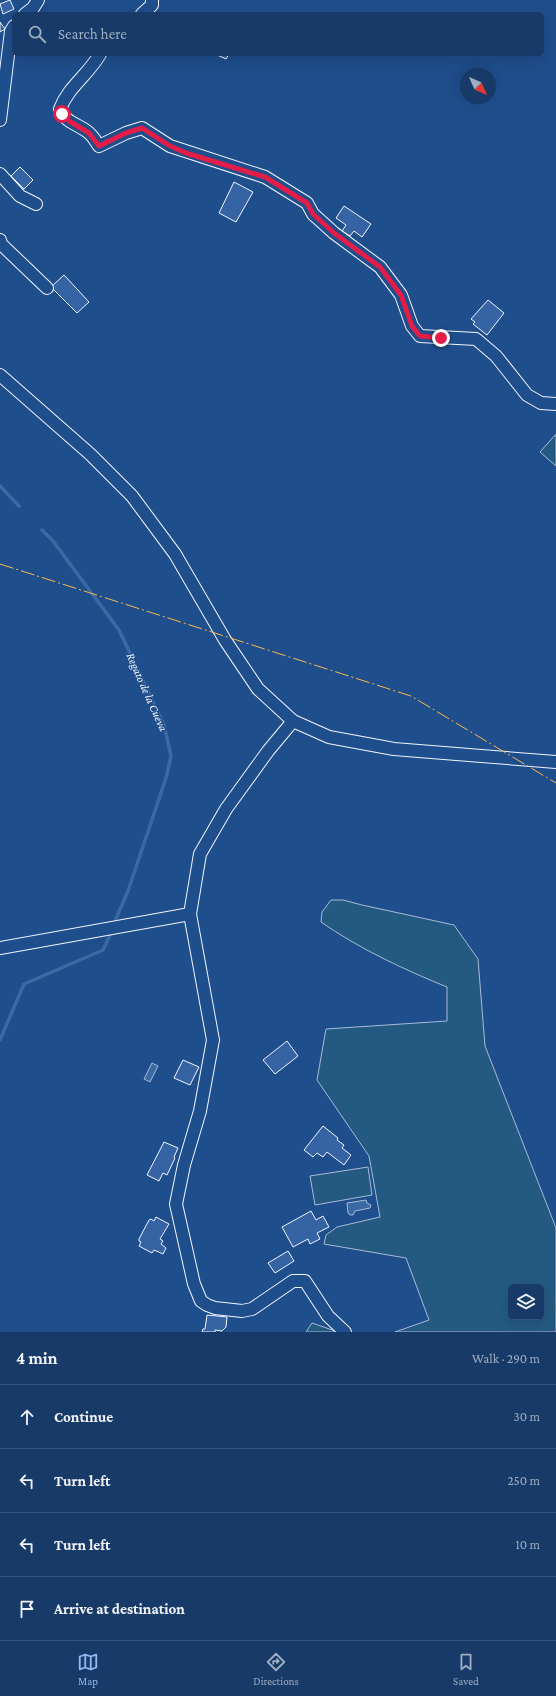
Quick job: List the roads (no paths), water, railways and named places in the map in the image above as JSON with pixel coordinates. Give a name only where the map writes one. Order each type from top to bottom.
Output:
[{"type":"street","points":[[28,12],[33,8],[38,0]]},
{"type":"street","points":[[144,12],[152,6],[152,0]]},
{"type":"street","points":[[0,120],[12,29]]},
{"type":"street","points":[[98,56],[76,84],[63,102],[60,109],[62,114],[69,121],[89,133],[99,146],[126,133],[142,128],[170,146],[186,153],[265,177],[307,203],[313,214],[334,233],[380,267],[401,295],[412,326],[420,336],[476,339],[496,356],[527,395],[541,403],[556,404]]},
{"type":"street","points":[[1,179],[20,196],[36,204]]},
{"type":"street","points":[[0,240],[1,244],[46,288]]},
{"type":"street","points":[[0,375],[90,454],[132,496],[175,554],[225,640],[258,689],[293,721],[329,737],[394,749],[556,762]]},
{"type":"street","points":[[293,721],[226,809],[200,854],[190,914],[213,1040],[200,1111],[184,1165],[176,1204],[194,1284],[202,1301],[207,1305],[215,1308],[242,1311],[252,1309],[293,1281],[305,1281],[328,1316],[345,1332]]},
{"type":"street","points":[[0,948],[190,914]]},
{"type":"waterway","name":"Regato de la Cueva","points":[[0,486],[19,506]]},
{"type":"waterway","name":"Regato de la Cueva","points":[[42,530],[53,541],[119,630],[164,725],[171,756],[166,778],[128,891],[115,921]]},
{"type":"waterway","name":"Regato de la Cueva","points":[[0,1040],[24,984],[103,950],[111,933]]}]
